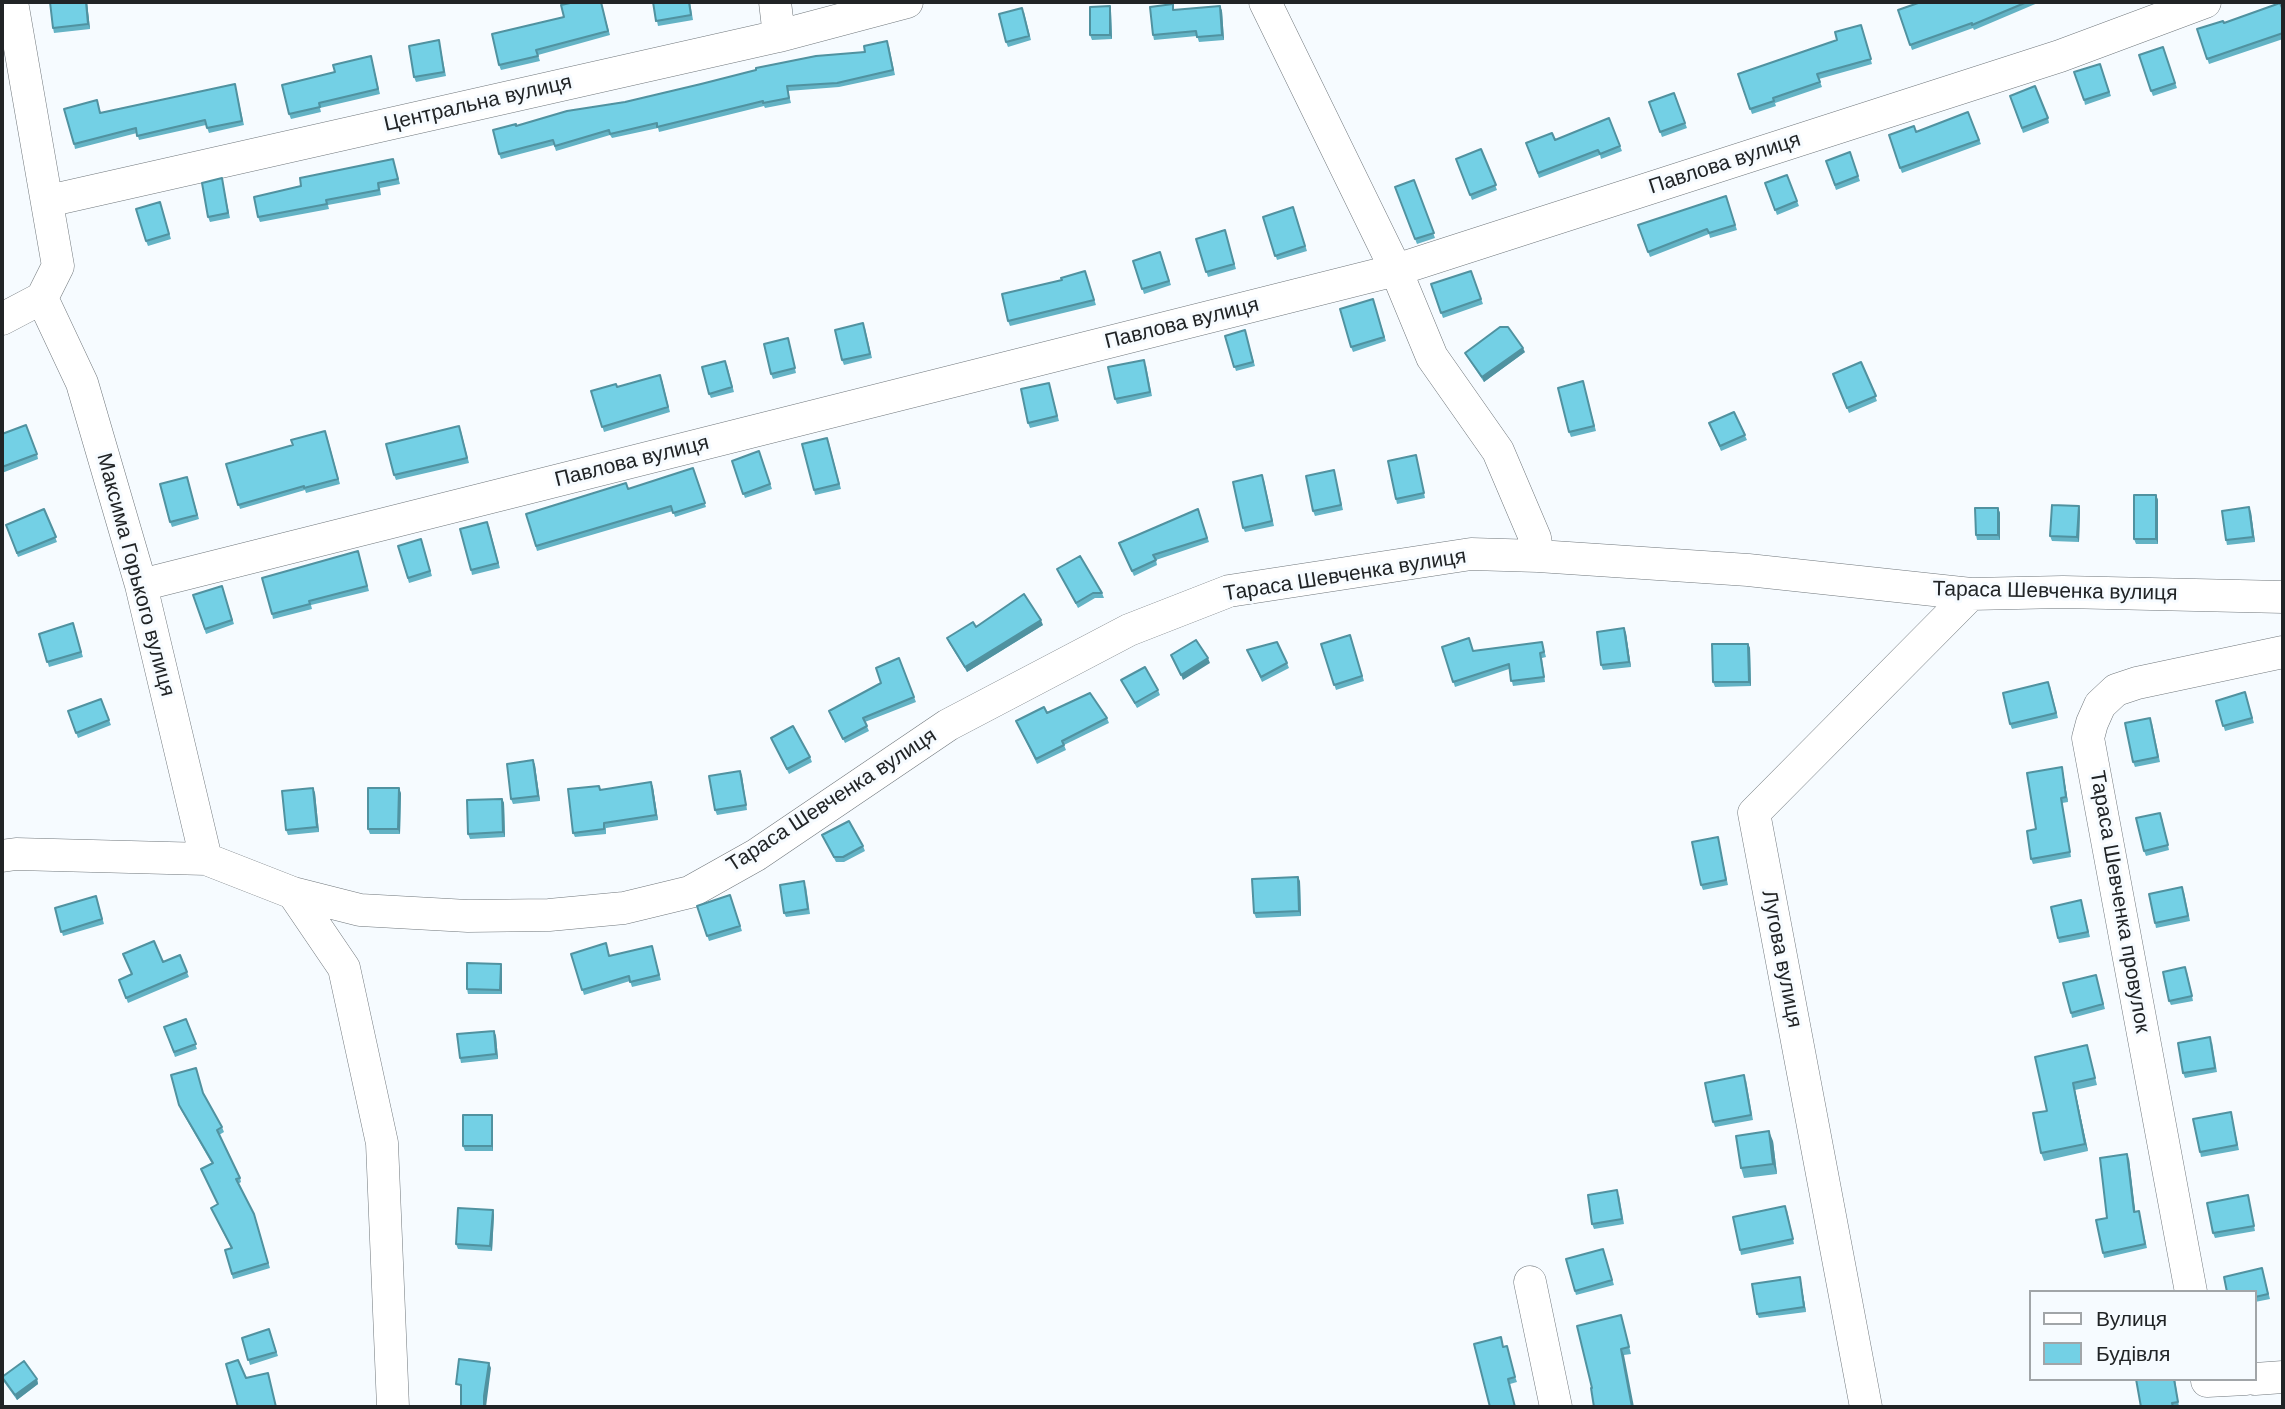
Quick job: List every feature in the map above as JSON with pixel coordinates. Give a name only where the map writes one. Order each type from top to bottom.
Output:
[{"type":"street","points":[[2,319],[42,298],[58,266],[12,2]]},
{"type":"street","points":[[775,2],[779,36]]},
{"type":"street","name":"Центральна вулиця","points":[[48,201],[779,36],[907,2]]},
{"type":"street","points":[[1265,2],[1396,270],[1432,357],[1499,451],[1535,538],[1538,556]]},
{"type":"street","name":"Павлова вулиця","points":[[141,585],[1396,270],[2060,56],[2204,2]]},
{"type":"street","name":"Максима Горького вулиця","points":[[42,298],[82,383],[141,585],[206,859]]},
{"type":"street","name":"Тараса Шевченка вулиця","points":[[206,859],[293,893],[360,910],[468,916],[549,915],[624,908],[690,892],[756,855],[948,725],[1129,630],[1229,591],[1471,554],[1748,570],[1970,594],[2063,592],[2283,597]]},
{"type":"street","name":"Лугова вулиця","points":[[1866,1407],[1754,813],[1970,594]]},
{"type":"street","name":"Тараса Шевченка провулок","points":[[2191,1290],[2088,738],[2100,705],[2116,690],[2137,683],[2283,652]]},
{"type":"street","points":[[2,856],[206,859]]},
{"type":"street","points":[[293,893],[344,968],[382,1143],[393,1407]]},
{"type":"street","points":[[1530,1282],[1556,1407]]},
{"type":"street","points":[[2257,1379],[2283,1377]]},
{"type":"street","points":[[2208,1389],[2238,1381]]},
{"type":"building","points":[[50,2],[86,2],[88,24],[53,28]]},
{"type":"building","points":[[601,2],[608,31],[536,50],[538,56],[499,65],[492,34],[564,17],[561,5]]},
{"type":"building","points":[[653,2],[689,2],[691,15],[656,21]]},
{"type":"building","points":[[1921,2],[2027,2],[1972,25],[1910,45],[1898,10]]},
{"type":"building","points":[[2280,3],[2283,10],[2283,33],[2207,59],[2197,29],[2223,21],[2224,23]]},
{"type":"building","points":[[1173,4],[1173,10],[1220,6],[1222,35],[1197,37],[1196,31],[1153,35],[1150,7]]},
{"type":"building","points":[[1110,6],[1110,35],[1090,35],[1090,7]]},
{"type":"building","points":[[1022,8],[1029,36],[1006,42],[999,14]]},
{"type":"building","points":[[1861,25],[1871,59],[1817,74],[1820,82],[1750,109],[1738,74],[1837,40],[1835,32]]},
{"type":"building","points":[[439,40],[444,72],[414,77],[409,46]]},
{"type":"building","points":[[887,41],[893,70],[837,83],[787,86],[789,98],[763,101],[657,127],[657,123],[610,134],[609,130],[555,146],[553,140],[499,154],[493,130],[567,111],[625,102],[756,68],[816,56],[865,52],[864,46]]},
{"type":"building","points":[[2163,47],[2175,83],[2151,91],[2139,55]]},
{"type":"building","points":[[371,56],[378,89],[319,103],[320,107],[289,114],[282,85],[335,72],[333,65]]},
{"type":"building","points":[[2100,64],[2109,92],[2084,100],[2074,72]]},
{"type":"building","points":[[235,84],[242,121],[207,128],[205,120],[137,136],[136,128],[74,144],[64,109],[97,100],[100,113]]},
{"type":"building","points":[[2035,86],[2048,118],[2022,128],[2010,96]]},
{"type":"building","points":[[1674,93],[1685,123],[1660,132],[1649,102]]},
{"type":"building","points":[[1968,112],[1979,140],[1900,168],[1889,135],[1914,126],[1916,132]]},
{"type":"building","points":[[1609,118],[1620,146],[1600,154],[1598,150],[1538,173],[1526,143],[1552,133],[1555,140]]},
{"type":"building","points":[[1481,149],[1496,185],[1470,195],[1456,159]]},
{"type":"building","points":[[1850,152],[1858,176],[1835,185],[1826,161]]},
{"type":"building","points":[[393,159],[398,179],[378,183],[379,190],[326,200],[327,204],[258,217],[254,197],[301,186],[300,178]]},
{"type":"building","points":[[1787,175],[1797,201],[1775,210],[1765,183]]},
{"type":"building","points":[[222,178],[228,213],[208,217],[202,183]]},
{"type":"building","points":[[1414,180],[1434,233],[1415,239],[1395,187]]},
{"type":"building","points":[[1726,196],[1735,225],[1709,233],[1707,229],[1648,252],[1638,225]]},
{"type":"building","points":[[160,202],[169,234],[146,241],[136,209]]},
{"type":"building","points":[[1293,207],[1305,246],[1275,256],[1263,217]]},
{"type":"building","points":[[1225,230],[1234,264],[1206,272],[1196,239]]},
{"type":"building","points":[[1160,252],[1169,281],[1142,289],[1133,261]]},
{"type":"building","points":[[1085,271],[1094,300],[1008,321],[1002,294],[1062,280],[1061,278]]},
{"type":"building","points":[[1471,271],[1481,299],[1441,313],[1431,284]]},
{"type":"building","points":[[1373,299],[1384,337],[1351,347],[1340,309]]},
{"type":"building","points":[[863,323],[870,354],[842,360],[835,330]]},
{"type":"building","points":[[1500,327],[1508,327],[1523,348],[1482,377],[1465,353]]},
{"type":"building","points":[[1245,330],[1253,362],[1234,367],[1225,336]]},
{"type":"building","points":[[788,338],[795,368],[771,374],[764,344]]},
{"type":"building","points":[[1144,360],[1150,392],[1115,399],[1108,367]]},
{"type":"building","points":[[725,361],[732,387],[709,394],[702,367]]},
{"type":"building","points":[[1861,362],[1876,396],[1847,408],[1833,374]]},
{"type":"building","points":[[660,375],[668,407],[602,427],[591,391]]},
{"type":"building","points":[[1583,381],[1594,426],[1569,432],[1558,388]]},
{"type":"building","points":[[1049,383],[1057,416],[1028,423],[1021,389]]},
{"type":"building","points":[[1734,412],[1745,435],[1720,446],[1709,423]]},
{"type":"building","points":[[26,425],[37,454],[2,467],[2,434]]},
{"type":"building","points":[[459,426],[467,458],[394,475],[386,444]]},
{"type":"building","points":[[325,431],[338,479],[238,505],[226,464],[293,445],[291,440]]},
{"type":"building","points":[[827,438],[839,484],[814,490],[802,444]]},
{"type":"building","points":[[759,451],[770,484],[743,494],[732,461]]},
{"type":"building","points":[[1416,455],[1424,493],[1396,499],[1388,461]]},
{"type":"building","points":[[693,468],[705,503],[673,513],[671,506],[536,546],[526,514],[626,483],[628,489]]},
{"type":"building","points":[[1334,470],[1341,505],[1313,511],[1306,476]]},
{"type":"building","points":[[1262,475],[1272,521],[1243,528],[1233,482]]},
{"type":"building","points":[[187,477],[197,515],[170,522],[160,484]]},
{"type":"building","points":[[2134,495],[2156,495],[2156,539],[2134,539]]},
{"type":"building","points":[[2052,505],[2079,506],[2077,537],[2050,536]]},
{"type":"building","points":[[2249,507],[2253,537],[2226,540],[2222,511]]},
{"type":"building","points":[[1975,508],[1998,508],[1998,535],[1976,535]]},
{"type":"building","points":[[44,509],[56,537],[17,553],[6,525]]},
{"type":"building","points":[[1198,509],[1207,538],[1153,555],[1156,560],[1132,571],[1119,543]]},
{"type":"building","points":[[487,522],[498,563],[471,570],[460,529]]},
{"type":"building","points":[[421,539],[430,571],[408,578],[398,546]]},
{"type":"building","points":[[358,551],[367,586],[272,614],[262,578]]},
{"type":"building","points":[[1080,556],[1102,593],[1093,593],[1076,603],[1057,569]]},
{"type":"building","points":[[222,586],[232,620],[205,629],[193,595]]},
{"type":"building","points":[[1024,594],[1041,620],[965,667],[947,638],[973,622],[976,627]]},
{"type":"building","points":[[73,623],[81,652],[47,662],[39,634]]},
{"type":"building","points":[[1624,628],[1629,662],[1601,665],[1597,632]]},
{"type":"building","points":[[1350,635],[1362,676],[1334,685],[1321,644]]},
{"type":"building","points":[[1469,638],[1473,651],[1542,642],[1544,652],[1540,653],[1544,677],[1511,681],[1509,664],[1453,682],[1442,647]]},
{"type":"building","points":[[1196,640],[1208,658],[1181,675],[1171,655]]},
{"type":"building","points":[[1277,642],[1287,663],[1261,677],[1247,650]]},
{"type":"building","points":[[1712,644],[1748,644],[1749,682],[1713,682]]},
{"type":"building","points":[[899,658],[914,697],[863,718],[867,726],[843,739],[829,711],[881,683],[876,668]]},
{"type":"building","points":[[1145,667],[1158,690],[1135,703],[1121,680]]},
{"type":"building","points":[[2048,682],[2056,713],[2010,724],[2003,693]]},
{"type":"building","points":[[2245,692],[2252,718],[2223,726],[2216,701]]},
{"type":"building","points":[[1090,693],[1107,718],[1062,741],[1064,745],[1036,759],[1016,721],[1044,707],[1047,713]]},
{"type":"building","points":[[101,699],[109,720],[76,733],[68,711]]},
{"type":"building","points":[[2150,718],[2158,757],[2133,762],[2125,723]]},
{"type":"building","points":[[793,726],[810,757],[787,769],[771,738]]},
{"type":"building","points":[[533,760],[538,796],[511,799],[507,764]]},
{"type":"building","points":[[2062,767],[2066,797],[2061,798],[2070,852],[2031,859],[2027,831],[2036,829],[2027,773]]},
{"type":"building","points":[[740,771],[746,805],[715,810],[709,776]]},
{"type":"building","points":[[651,782],[656,815],[604,823],[604,829],[573,833],[568,789],[599,786],[600,790]]},
{"type":"building","points":[[313,788],[317,827],[286,830],[282,791]]},
{"type":"building","points":[[368,788],[399,788],[398,829],[368,829]]},
{"type":"building","points":[[502,799],[503,832],[468,834],[467,800]]},
{"type":"building","points":[[2160,813],[2168,845],[2144,851],[2136,818]]},
{"type":"building","points":[[849,821],[863,846],[843,857],[834,857],[822,835]]},
{"type":"building","points":[[1718,837],[1726,880],[1701,885],[1692,842]]},
{"type":"building","points":[[1298,877],[1299,911],[1254,913],[1252,879]]},
{"type":"building","points":[[804,881],[808,909],[784,913],[780,885]]},
{"type":"building","points":[[2182,887],[2188,916],[2155,923],[2149,894]]},
{"type":"building","points":[[730,895],[740,926],[707,936],[697,906]]},
{"type":"building","points":[[96,896],[102,919],[61,932],[55,908]]},
{"type":"building","points":[[2081,900],[2088,932],[2058,938],[2051,907]]},
{"type":"building","points":[[154,941],[163,962],[180,955],[187,972],[126,998],[119,980],[132,974],[123,954]]},
{"type":"building","points":[[606,943],[609,956],[652,946],[659,975],[630,982],[629,976],[582,990],[571,954]]},
{"type":"building","points":[[467,963],[501,964],[500,990],[467,989]]},
{"type":"building","points":[[2185,967],[2192,996],[2169,1001],[2163,972]]},
{"type":"building","points":[[2096,975],[2103,1004],[2071,1013],[2063,983]]},
{"type":"building","points":[[186,1019],[196,1044],[174,1052],[164,1027]]},
{"type":"building","points":[[494,1031],[496,1054],[460,1058],[457,1034]]},
{"type":"building","points":[[2210,1037],[2215,1068],[2183,1073],[2178,1043]]},
{"type":"building","points":[[2087,1045],[2095,1078],[2073,1083],[2085,1144],[2041,1153],[2033,1113],[2047,1111],[2035,1057]]},
{"type":"building","points":[[196,1068],[203,1093],[222,1127],[217,1130],[240,1178],[236,1179],[254,1214],[268,1263],[232,1274],[225,1250],[232,1248],[211,1208],[218,1204],[201,1169],[213,1163],[179,1105],[171,1075]]},
{"type":"building","points":[[1744,1075],[1751,1115],[1713,1122],[1705,1083]]},
{"type":"building","points":[[2231,1112],[2237,1145],[2200,1152],[2193,1119]]},
{"type":"building","points":[[463,1115],[492,1115],[492,1146],[463,1146]]},
{"type":"building","points":[[1769,1131],[1773,1164],[1741,1168],[1736,1136]]},
{"type":"building","points":[[2127,1154],[2134,1212],[2139,1211],[2145,1244],[2103,1253],[2096,1220],[2107,1218],[2100,1158]]},
{"type":"building","points":[[1617,1190],[1622,1219],[1592,1224],[1588,1195]]},
{"type":"building","points":[[2248,1195],[2254,1226],[2213,1233],[2207,1203]]},
{"type":"building","points":[[1785,1206],[1793,1239],[1740,1250],[1733,1217]]},
{"type":"building","points":[[458,1208],[493,1210],[490,1246],[456,1244]]},
{"type":"building","points":[[1603,1249],[1612,1280],[1575,1291],[1566,1259]]},
{"type":"building","points":[[2262,1268],[2268,1294],[2257,1297],[2257,1290],[2227,1290],[2224,1277]]},
{"type":"building","points":[[1800,1277],[1804,1307],[1757,1314],[1752,1284]]},
{"type":"building","points":[[1621,1315],[1629,1347],[1621,1349],[1632,1407],[1594,1407],[1577,1326]]},
{"type":"building","points":[[269,1329],[276,1352],[248,1360],[242,1338]]},
{"type":"building","points":[[1501,1337],[1503,1347],[1507,1346],[1515,1377],[1508,1379],[1515,1407],[1490,1407],[1474,1344]]},
{"type":"building","points":[[459,1359],[489,1363],[484,1407],[461,1407],[461,1385],[456,1384]]},
{"type":"building","points":[[238,1360],[246,1378],[268,1373],[276,1407],[238,1407],[226,1364]]},
{"type":"building","points":[[24,1361],[37,1379],[15,1395],[2,1377]]},
{"type":"building","points":[[2136,1381],[2174,1381],[2178,1402],[2172,1403],[2173,1407],[2141,1407]]}]
